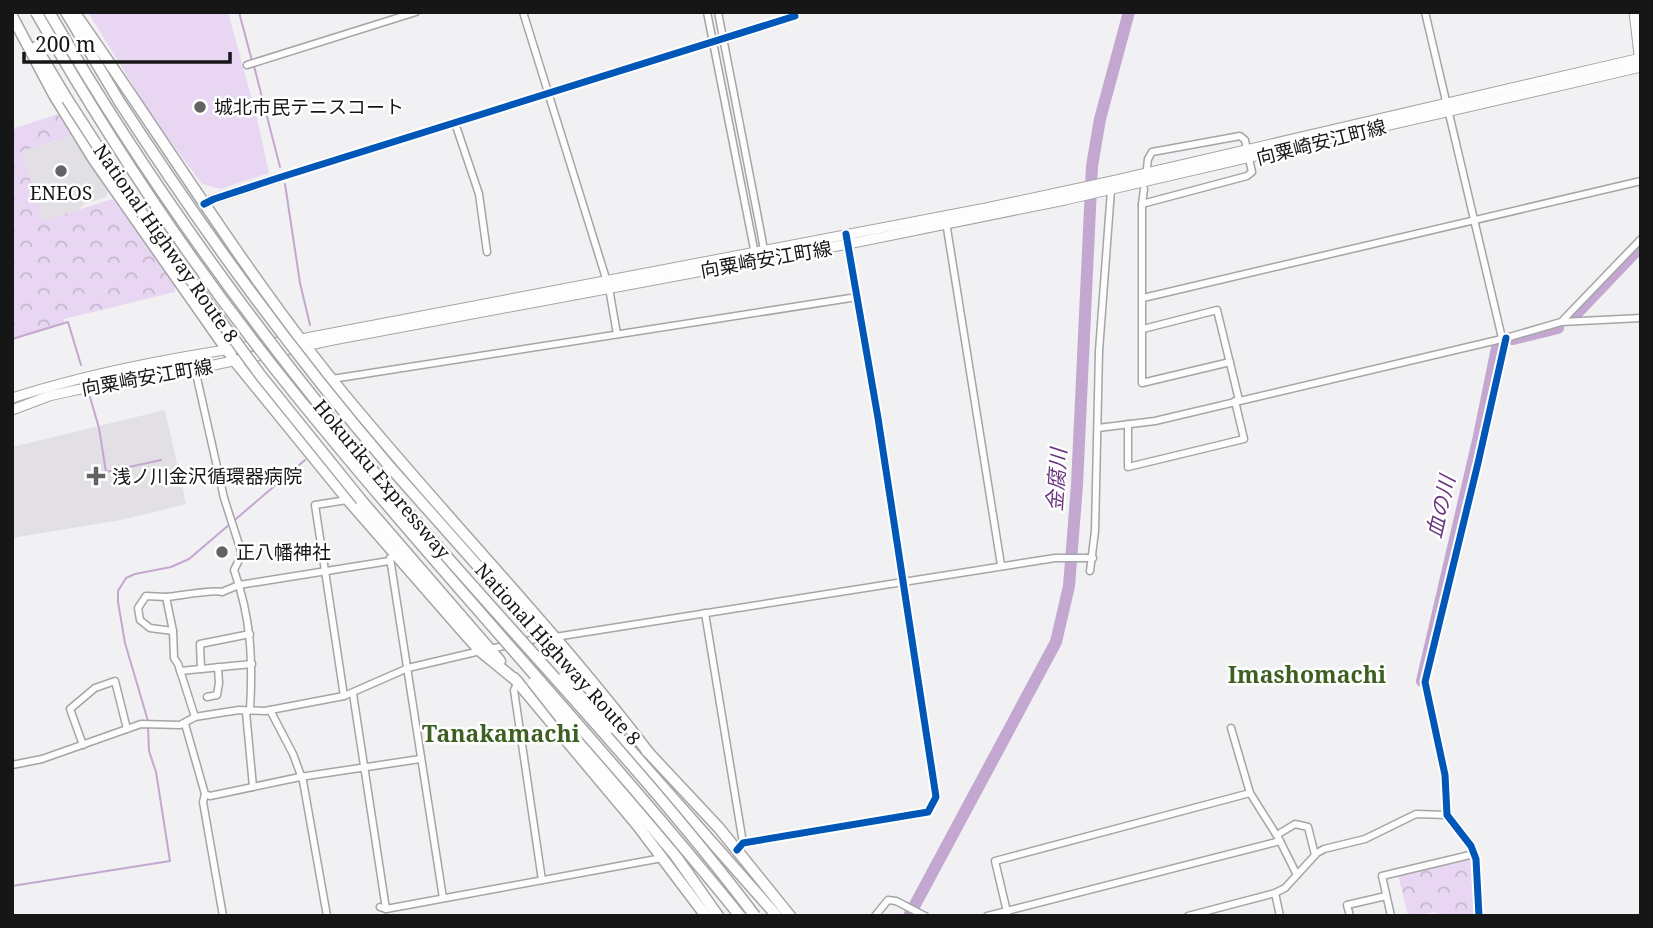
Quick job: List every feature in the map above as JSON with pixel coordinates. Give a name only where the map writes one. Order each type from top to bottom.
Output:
[{"type":"highway","name":"Hokuriku Expressway","points":[[36,12],[135,174],[289,387],[438,565],[628,781],[740,916]]},
{"type":"highway","name":"Hokuriku Expressway","points":[[49,12],[146,168],[241,304],[351,445],[646,783],[755,916]]},
{"type":"highway","name":"National Highway Route 8","points":[[65,12],[191,211],[297,353],[390,467],[540,638],[740,847],[790,916]]},
{"type":"highway","points":[[74,12],[204,204],[332,380],[422,488],[554,637],[648,752]]},
{"type":"highway","points":[[14,14],[54,95],[94,160],[234,360],[391,556],[517,682],[662,858],[706,916]]},
{"type":"highway","name":"National Highway Route 8","points":[[14,14],[131,198],[253,365],[485,650]]},
{"type":"highway","points":[[438,565],[661,839],[718,916]]},
{"type":"highway","points":[[472,586],[602,719],[683,807],[777,916]]},
{"type":"main road","points":[[1634,12],[1641,67]]},
{"type":"main road","name":"向粟崎安江町線","points":[[607,284],[760,260],[847,239],[1111,186],[1447,107],[1640,58]]},
{"type":"main road","name":"向粟崎安江町線","points":[[1447,107],[1641,67]]},
{"type":"main road","points":[[204,204],[278,178]]},
{"type":"main road","name":"向粟崎安江町線","points":[[12,410],[67,392],[195,369],[304,342],[607,284],[764,250],[847,239]]},
{"type":"main road","name":"向粟崎安江町線","points":[[12,398],[72,381],[226,349],[304,342]]},
{"type":"street","points":[[251,64],[416,12]]},
{"type":"street","points":[[523,12],[607,284],[617,334]]},
{"type":"street","points":[[707,12],[754,252],[760,260]]},
{"type":"street","points":[[718,12],[764,250],[760,260]]},
{"type":"street","points":[[1425,12],[1504,338],[1478,463],[1425,682],[1444,775],[1447,815],[1474,854],[1479,916]]},
{"type":"street","points":[[278,178],[795,16]]},
{"type":"street","points":[[455,122],[479,194],[487,252]]},
{"type":"street","points":[[1142,204],[1247,176],[1252,172],[1245,140],[1240,136],[1152,152],[1147,168]]},
{"type":"street","points":[[1143,298],[1641,181]]},
{"type":"street","points":[[1090,571],[1098,428],[1099,351],[1111,186]]},
{"type":"street","points":[[1144,189],[1142,383],[1230,362]]},
{"type":"street","points":[[946,220],[1001,565]]},
{"type":"street","points":[[705,613],[740,847],[928,811],[936,797],[847,239]]},
{"type":"street","points":[[1561,322],[1641,239]]},
{"type":"street","points":[[332,380],[857,297]]},
{"type":"street","points":[[1128,424],[1128,467],[1244,439],[1217,310],[1143,329]]},
{"type":"street","points":[[1098,428],[1155,421],[1561,322],[1641,317]]},
{"type":"street","points":[[195,369],[231,523],[243,554],[234,570],[250,634],[250,710],[246,712],[253,787]]},
{"type":"street","points":[[344,696],[315,505],[348,500]]},
{"type":"street","points":[[173,631],[150,628],[140,620],[138,608],[146,596],[197,595],[217,590],[222,592],[239,584],[325,571],[391,556],[443,898]]},
{"type":"street","points":[[554,637],[1001,565],[1055,558],[1091,559]]},
{"type":"street","points":[[166,597],[173,631],[174,658],[195,717]]},
{"type":"street","points":[[201,669],[200,644],[250,634]]},
{"type":"street","points":[[12,765],[42,759],[146,724],[185,724],[195,717],[239,710],[270,710],[353,694],[408,668],[540,638]]},
{"type":"street","points":[[180,671],[252,664]]},
{"type":"street","points":[[207,697],[216,695],[219,683],[218,667]]},
{"type":"street","points":[[83,745],[69,709],[95,688],[115,681],[127,729]]},
{"type":"street","points":[[517,682],[514,690],[542,880]]},
{"type":"street","points":[[353,694],[383,908],[662,858]]},
{"type":"street","points":[[270,710],[293,754],[303,781],[327,916]]},
{"type":"street","points":[[185,724],[205,794],[203,802],[223,916]]},
{"type":"street","points":[[1231,728],[1250,793],[1297,875]]},
{"type":"street","points":[[205,794],[210,796],[300,777],[420,759]]},
{"type":"street","points":[[1008,913],[995,862],[1250,793]]},
{"type":"street","points":[[1188,916],[1275,893],[1284,888],[1324,849],[1376,834],[1416,814],[1447,815]]},
{"type":"street","points":[[987,916],[1008,913],[1278,838],[1295,824],[1308,827],[1315,855]]},
{"type":"street","points":[[1391,916],[1382,876],[1474,854]]},
{"type":"street","points":[[1275,893],[1280,916]]},
{"type":"street","points":[[1350,916],[1347,905],[1387,896]]},
{"type":"street","points":[[875,916],[888,900],[896,901],[925,916]]},
{"type":"shaded area","name":"ENEOS","points":[[71,136],[108,192],[106,197],[84,204],[79,210],[42,222],[21,151]]},
{"type":"shaded area","name":"浅ノ川金沢循環器病院","points":[[165,410],[186,504],[121,520],[12,538],[12,447]]},
{"type":"green space","name":"城北市民テニスコート","points":[[88,12],[228,12],[269,173],[221,189],[202,184],[153,118]]},
{"type":"green space","points":[[58,114],[71,136],[22,151],[42,221],[113,199],[175,286],[175,292],[64,319],[64,322],[45,330],[12,338],[12,120],[15,128]]},
{"type":"green space","points":[[1473,861],[1477,908],[1474,916],[1437,916],[1436,912],[1408,916],[1398,875]]},
{"type":"waterway","points":[[239,12],[252,61]]},
{"type":"waterway","name":"金腐川","points":[[909,916],[1056,642],[1069,586],[1077,485],[1092,166],[1100,119],[1129,12]]},
{"type":"waterway","points":[[254,66],[280,167]]},
{"type":"waterway","points":[[285,184],[300,283],[310,325]]},
{"type":"waterway","name":"血の川","points":[[1576,314],[1641,246]]},
{"type":"waterway","points":[[12,339],[68,322],[81,365]]},
{"type":"waterway","name":"血の川","points":[[1513,339],[1558,328]]},
{"type":"waterway","name":"血の川","points":[[1422,681],[1498,343]]},
{"type":"waterway","points":[[90,397],[99,428],[106,472],[161,460]]},
{"type":"waterway","points":[[148,721],[125,643],[118,591],[126,578],[171,567],[189,559],[305,460]]},
{"type":"waterway","points":[[12,886],[170,861],[156,772],[149,751],[148,727]]},
{"type":"cycle path","points":[[204,204],[278,178],[795,16]]},
{"type":"cycle path","points":[[737,850],[743,843],[928,812],[936,797],[878,418],[846,234]]},
{"type":"cycle path","points":[[1479,916],[1476,859],[1471,846],[1447,815],[1445,775],[1425,682],[1506,338]]},
{"type":"place","name":"城北市民テニスコート","points":[[200,107]]},
{"type":"place","name":"ENEOS","points":[[61,171]]},
{"type":"place","name":"浅ノ川金沢循環器病院","points":[[96,476]]},
{"type":"place","name":"正八幡神社","points":[[222,552]]},
{"type":"district","name":"Imashomachi","points":[[1307,675]]},
{"type":"district","name":"Tanakamachi","points":[[501,734]]}]
